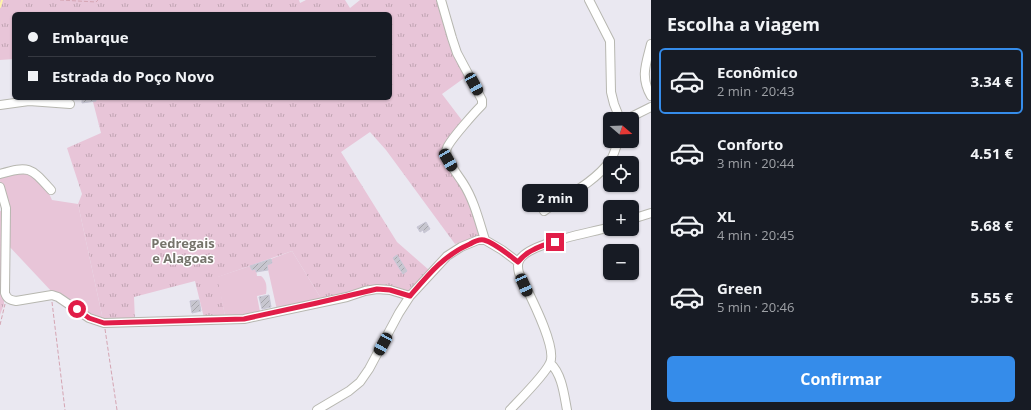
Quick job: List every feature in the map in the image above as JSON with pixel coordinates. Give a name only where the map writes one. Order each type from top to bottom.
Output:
[{"type":"street","points":[[442,0],[452,38],[482,100],[482,105],[450,143],[446,151],[448,160],[467,190],[473,203],[485,240]]},
{"type":"street","points":[[589,0],[610,41],[611,92],[617,112]]},
{"type":"street","points":[[651,44],[644,72],[644,80],[651,96]]},
{"type":"street","points":[[0,105],[29,101],[70,104]]},
{"type":"street","points":[[639,113],[651,107]]},
{"type":"street","points":[[544,211],[587,183],[599,173],[610,161],[615,148]]},
{"type":"street","points":[[0,174],[25,168],[33,172],[51,190]]},
{"type":"street","points":[[0,187],[6,208],[5,293],[10,300],[16,301],[52,295],[64,300],[89,318],[104,323],[244,319],[377,289],[390,290],[410,296]]},
{"type":"street","points":[[639,217],[651,213]]},
{"type":"street","points":[[510,410],[550,363],[552,352],[548,336],[519,273],[518,262],[527,253],[544,245],[603,229]]},
{"type":"street","points":[[317,410],[349,392],[360,382],[369,369],[399,313],[410,296],[447,256],[461,247],[478,240],[485,240],[518,262]]},
{"type":"street","points":[[550,363],[555,367],[559,376],[567,410]]},
{"type":"path","points":[[60,0],[96,2],[98,0]]},
{"type":"path","points":[[52,295],[64,410]]},
{"type":"path","points":[[0,325],[7,297]]},
{"type":"path","points":[[104,323],[117,410]]},
{"type":"green space","points":[[0,0],[299,0],[300,3],[306,0],[345,0],[350,8],[360,0],[438,0],[467,76],[442,94],[464,123],[442,151],[450,170],[468,196],[479,234],[478,237],[455,244],[386,150],[370,132],[341,152],[397,242],[429,270],[409,290],[403,291],[380,285],[322,300],[292,251],[218,277],[225,316],[204,318],[195,281],[134,297],[135,321],[103,320],[78,204],[82,194],[67,148],[101,133],[93,100],[392,100],[392,12],[12,12],[12,59],[0,60]]},
{"type":"green space","points":[[27,171],[46,187],[52,200],[78,204],[103,320],[94,316],[65,296],[53,293],[8,245],[4,192],[0,177]]},
{"type":"green space","points":[[0,211],[4,212],[4,304],[0,315]]},
{"type":"green space","points":[[292,251],[322,300],[277,310],[267,265],[272,263],[271,259]]},
{"type":"green space","points":[[250,266],[252,270],[256,269],[257,276],[261,276],[266,284],[266,294],[257,296],[260,312],[225,316],[217,277]]},
{"type":"building","points":[[82,100],[96,100],[96,101],[82,103]]},
{"type":"building","points":[[426,222],[430,229],[424,233],[423,230],[420,232],[417,227]]},
{"type":"building","points":[[397,255],[407,271],[403,274],[393,258]]},
{"type":"building","points":[[271,259],[272,263],[267,265],[268,270],[256,272],[256,269],[252,270],[250,266]]},
{"type":"building","points":[[269,295],[271,307],[262,309],[259,297]]},
{"type":"building","points":[[199,300],[201,311],[192,313],[190,301]]},
{"type":"waterway","points":[[0,7],[2,0]]},
{"type":"district","name":"Pedregais e Alagoas","points":[[183,250]]},
{"type":"route","points":[[77,309],[89,318],[104,323],[244,319],[377,289],[390,290],[410,296],[447,256],[461,247],[478,240],[485,240],[518,262],[527,253],[536,248],[555,242]]}]
